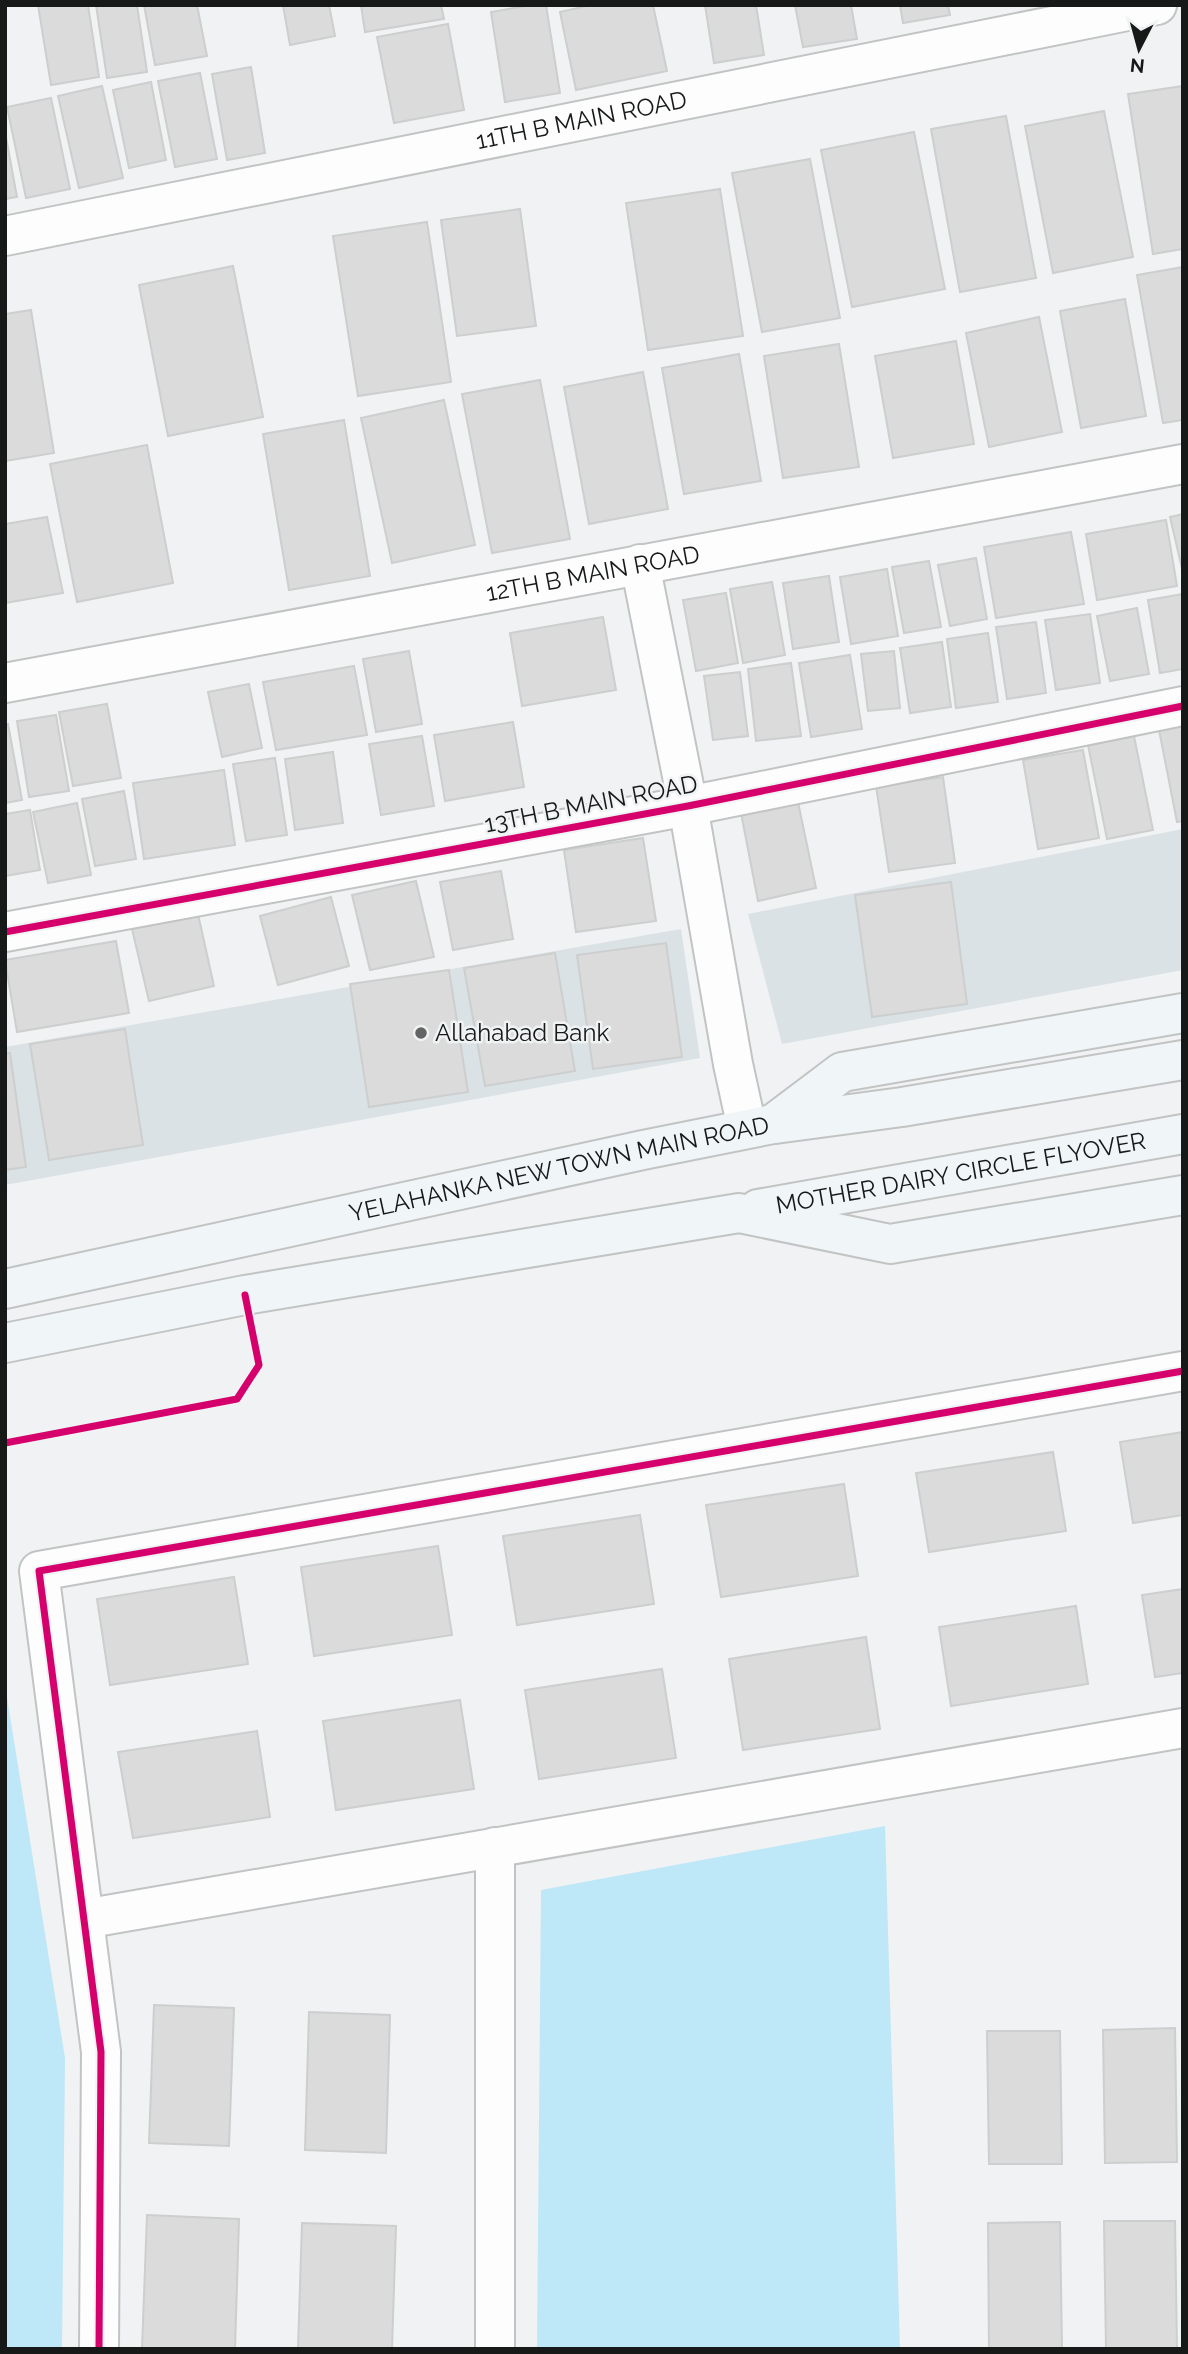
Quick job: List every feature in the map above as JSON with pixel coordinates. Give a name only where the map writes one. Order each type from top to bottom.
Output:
[{"type":"main road","name":"YELAHANKA NEW TOWN MAIN ROAD","points":[[5,1289],[760,1126],[842,1072],[1183,1013]]},
{"type":"main road","points":[[760,1126],[902,1107],[1183,1060]]},
{"type":"main road","name":"MOTHER DAIRY CIRCLE FLYOVER","points":[[739,1213],[1183,1134]]},
{"type":"main road","points":[[5,1343],[245,1295],[739,1213],[890,1244],[1183,1195]]},
{"type":"street","name":"11TH B MAIN ROAD","points":[[5,236],[1157,5]]},
{"type":"street","name":"12TH B MAIN ROAD","points":[[5,682],[1183,464]]},
{"type":"street","points":[[640,565],[688,806],[733,1064],[760,1126]]},
{"type":"street","name":"13TH B MAIN ROAD","points":[[5,932],[688,806],[1183,706]]},
{"type":"street","points":[[99,2349],[101,2052],[39,1572],[1183,1371]]},
{"type":"street","points":[[84,1919],[1183,1728]]},
{"type":"street","points":[[495,1847],[495,2349]]},
{"type":"shaded area","points":[[1183,829],[1183,970],[782,1044],[748,914]]},
{"type":"shaded area","points":[[681,929],[700,1058],[5,1185],[5,1047]]},
{"type":"shaded area","points":[[5,1685],[65,2058],[62,2349],[5,2349]]},
{"type":"shaded area","points":[[885,1826],[900,2349],[537,2349],[541,1890]]},
{"type":"building","points":[[38,5],[88,5],[99,77],[51,85]]},
{"type":"building","points":[[96,5],[137,5],[147,72],[107,78]]},
{"type":"building","points":[[144,5],[197,5],[207,56],[155,65]]},
{"type":"building","points":[[283,5],[329,5],[335,36],[290,45]]},
{"type":"building","points":[[361,5],[441,5],[444,19],[365,32]]},
{"type":"building","points":[[546,5],[560,93],[505,102],[491,12]]},
{"type":"building","points":[[591,5],[653,5],[667,71],[576,90],[560,12]]},
{"type":"building","points":[[705,5],[756,5],[764,55],[714,63]]},
{"type":"building","points":[[795,5],[851,5],[857,39],[803,47]]},
{"type":"building","points":[[900,5],[948,5],[950,15],[903,23]]},
{"type":"building","points":[[448,24],[464,110],[394,123],[377,37]]},
{"type":"building","points":[[251,67],[265,153],[227,160],[212,74]]},
{"type":"building","points":[[200,73],[217,159],[175,167],[158,81]]},
{"type":"building","points":[[151,82],[166,160],[129,168],[113,90]]},
{"type":"building","points":[[102,86],[123,178],[79,188],[58,96]]},
{"type":"building","points":[[1183,86],[1183,249],[1153,254],[1128,94]]},
{"type":"building","points":[[51,98],[70,189],[26,198],[7,107]]},
{"type":"building","points":[[1104,111],[1133,257],[1053,273],[1025,126]]},
{"type":"building","points":[[1006,116],[1036,278],[960,292],[931,129]]},
{"type":"building","points":[[5,132],[17,197],[5,199]]},
{"type":"building","points":[[914,132],[945,289],[852,307],[821,150]]},
{"type":"building","points":[[810,159],[840,318],[762,332],[732,173]]},
{"type":"building","points":[[720,189],[743,336],[648,350],[626,203]]},
{"type":"building","points":[[520,209],[536,326],[457,336],[441,220]]},
{"type":"building","points":[[427,222],[451,382],[358,396],[333,236]]},
{"type":"building","points":[[233,266],[263,417],[168,436],[139,285]]},
{"type":"building","points":[[1183,267],[1183,420],[1163,423],[1137,275]]},
{"type":"building","points":[[1125,299],[1146,416],[1081,428],[1060,311]]},
{"type":"building","points":[[31,310],[54,453],[5,461],[5,314]]},
{"type":"building","points":[[1039,317],[1062,432],[989,447],[966,333]]},
{"type":"building","points":[[956,341],[974,444],[893,458],[875,356]]},
{"type":"building","points":[[839,344],[859,467],[783,478],[764,356]]},
{"type":"building","points":[[739,354],[761,481],[684,494],[662,368]]},
{"type":"building","points":[[643,372],[668,509],[589,524],[564,387]]},
{"type":"building","points":[[540,380],[570,539],[492,553],[462,394]]},
{"type":"building","points":[[444,400],[475,545],[392,563],[361,418]]},
{"type":"building","points":[[344,420],[370,576],[289,590],[263,434]]},
{"type":"building","points":[[147,445],[173,583],[77,602],[50,464]]},
{"type":"building","points":[[1183,514],[1183,573],[1170,517]]},
{"type":"building","points":[[47,517],[63,593],[5,603],[5,524]]},
{"type":"building","points":[[1166,520],[1177,586],[1097,600],[1086,534]]},
{"type":"building","points":[[1071,532],[1084,604],[996,618],[984,547]]},
{"type":"building","points":[[976,558],[987,619],[950,626],[938,565]]},
{"type":"building","points":[[929,561],[941,627],[904,633],[892,567]]},
{"type":"building","points":[[887,569],[898,636],[851,644],[840,577]]},
{"type":"building","points":[[829,576],[839,642],[793,649],[783,583]]},
{"type":"building","points":[[772,582],[785,655],[743,663],[730,589]]},
{"type":"building","points":[[726,593],[738,663],[696,671],[683,600]]},
{"type":"building","points":[[1183,594],[1183,669],[1160,673],[1148,600]]},
{"type":"building","points":[[1137,608],[1149,674],[1110,681],[1097,616]]},
{"type":"building","points":[[1090,614],[1100,683],[1056,690],[1045,620]]},
{"type":"building","points":[[603,617],[616,690],[522,706],[510,633]]},
{"type":"building","points":[[1036,622],[1046,693],[1007,699],[996,627]]},
{"type":"building","points":[[988,633],[998,702],[956,708],[947,639]]},
{"type":"building","points":[[942,642],[951,707],[910,713],[900,648]]},
{"type":"building","points":[[409,651],[422,724],[376,732],[363,659]]},
{"type":"building","points":[[894,651],[900,708],[868,711],[861,654]]},
{"type":"building","points":[[850,655],[862,729],[811,737],[799,663]]},
{"type":"building","points":[[791,663],[801,736],[756,741],[748,669]]},
{"type":"building","points":[[354,666],[367,735],[276,750],[263,682]]},
{"type":"building","points":[[740,672],[748,736],[713,740],[704,676]]},
{"type":"building","points":[[249,684],[262,748],[222,757],[208,692]]},
{"type":"building","points":[[107,704],[121,778],[73,786],[59,712]]},
{"type":"building","points":[[56,715],[69,791],[29,797],[17,721]]},
{"type":"building","points":[[513,722],[524,787],[445,801],[434,735]]},
{"type":"building","points":[[8,724],[22,800],[5,803],[5,725]]},
{"type":"building","points":[[1183,726],[1183,821],[1177,822],[1159,730]]},
{"type":"building","points":[[422,736],[434,806],[381,815],[369,744]]},
{"type":"building","points":[[1134,736],[1153,830],[1107,839],[1088,745]]},
{"type":"building","points":[[1083,750],[1099,838],[1038,849],[1023,760]]},
{"type":"building","points":[[333,752],[343,823],[295,830],[285,759]]},
{"type":"building","points":[[275,758],[287,835],[246,841],[233,764]]},
{"type":"building","points":[[224,770],[235,845],[144,859],[133,783]]},
{"type":"building","points":[[943,777],[955,863],[889,872],[876,786]]},
{"type":"building","points":[[124,791],[136,859],[95,866],[82,799]]},
{"type":"building","points":[[798,802],[816,888],[758,901],[741,813]]},
{"type":"building","points":[[77,803],[91,875],[48,883],[33,812]]},
{"type":"building","points":[[30,810],[40,870],[5,876],[5,814]]},
{"type":"building","points":[[643,838],[656,921],[576,932],[564,850]]},
{"type":"building","points":[[501,871],[513,939],[453,950],[440,882]]},
{"type":"building","points":[[416,881],[434,957],[370,970],[352,895]]},
{"type":"building","points":[[951,882],[967,1004],[872,1017],[855,895]]},
{"type":"building","points":[[331,897],[349,966],[278,985],[260,916]]},
{"type":"building","points":[[198,914],[214,986],[149,1001],[132,929]]},
{"type":"building","points":[[116,941],[129,1013],[17,1032],[5,960]]},
{"type":"building","points":[[666,943],[682,1057],[593,1069],[577,955]]},
{"type":"building","points":[[555,953],[575,1071],[485,1086],[464,968]]},
{"type":"building","points":[[449,970],[468,1092],[369,1107],[350,984]]},
{"type":"building","points":[[125,1029],[143,1145],[49,1160],[30,1044]]},
{"type":"building","points":[[10,1053],[26,1167],[5,1170],[5,1054]]},
{"type":"building","points":[[1183,1432],[1183,1515],[1133,1523],[1120,1442]]},
{"type":"building","points":[[1053,1452],[1066,1531],[929,1552],[916,1473]]},
{"type":"building","points":[[844,1484],[858,1576],[721,1597],[706,1505]]},
{"type":"building","points":[[640,1515],[654,1604],[517,1625],[503,1536]]},
{"type":"building","points":[[438,1546],[452,1635],[314,1656],[301,1567]]},
{"type":"building","points":[[234,1577],[248,1664],[110,1685],[97,1599]]},
{"type":"building","points":[[1183,1589],[1183,1673],[1155,1677],[1142,1595]]},
{"type":"building","points":[[1076,1606],[1088,1684],[951,1706],[939,1627]]},
{"type":"building","points":[[866,1637],[880,1729],[743,1750],[729,1659]]},
{"type":"building","points":[[662,1669],[676,1758],[539,1779],[525,1690]]},
{"type":"building","points":[[460,1700],[474,1789],[336,1810],[323,1721]]},
{"type":"building","points":[[257,1731],[270,1817],[133,1838],[118,1752]]},
{"type":"building","points":[[154,2005],[234,2008],[229,2146],[149,2143]]},
{"type":"building","points":[[309,2012],[390,2015],[386,2153],[305,2150]]},
{"type":"building","points":[[1175,2028],[1177,2162],[1105,2163],[1103,2030]]},
{"type":"building","points":[[987,2031],[1060,2031],[1062,2164],[989,2164]]},
{"type":"building","points":[[147,2215],[239,2219],[235,2349],[142,2349]]},
{"type":"building","points":[[1104,2221],[1175,2221],[1177,2349],[1106,2349]]},
{"type":"building","points":[[1060,2222],[1062,2349],[989,2349],[988,2223]]},
{"type":"building","points":[[302,2223],[396,2226],[392,2349],[298,2349]]},
{"type":"cycle path","points":[[5,932],[688,806],[1183,706]]},
{"type":"cycle path","points":[[5,1443],[237,1399],[259,1365],[245,1295]]},
{"type":"cycle path","points":[[99,2349],[101,2052],[39,1571],[1183,1371]]},
{"type":"place","name":"Allahabad Bank","points":[[421,1033]]}]
